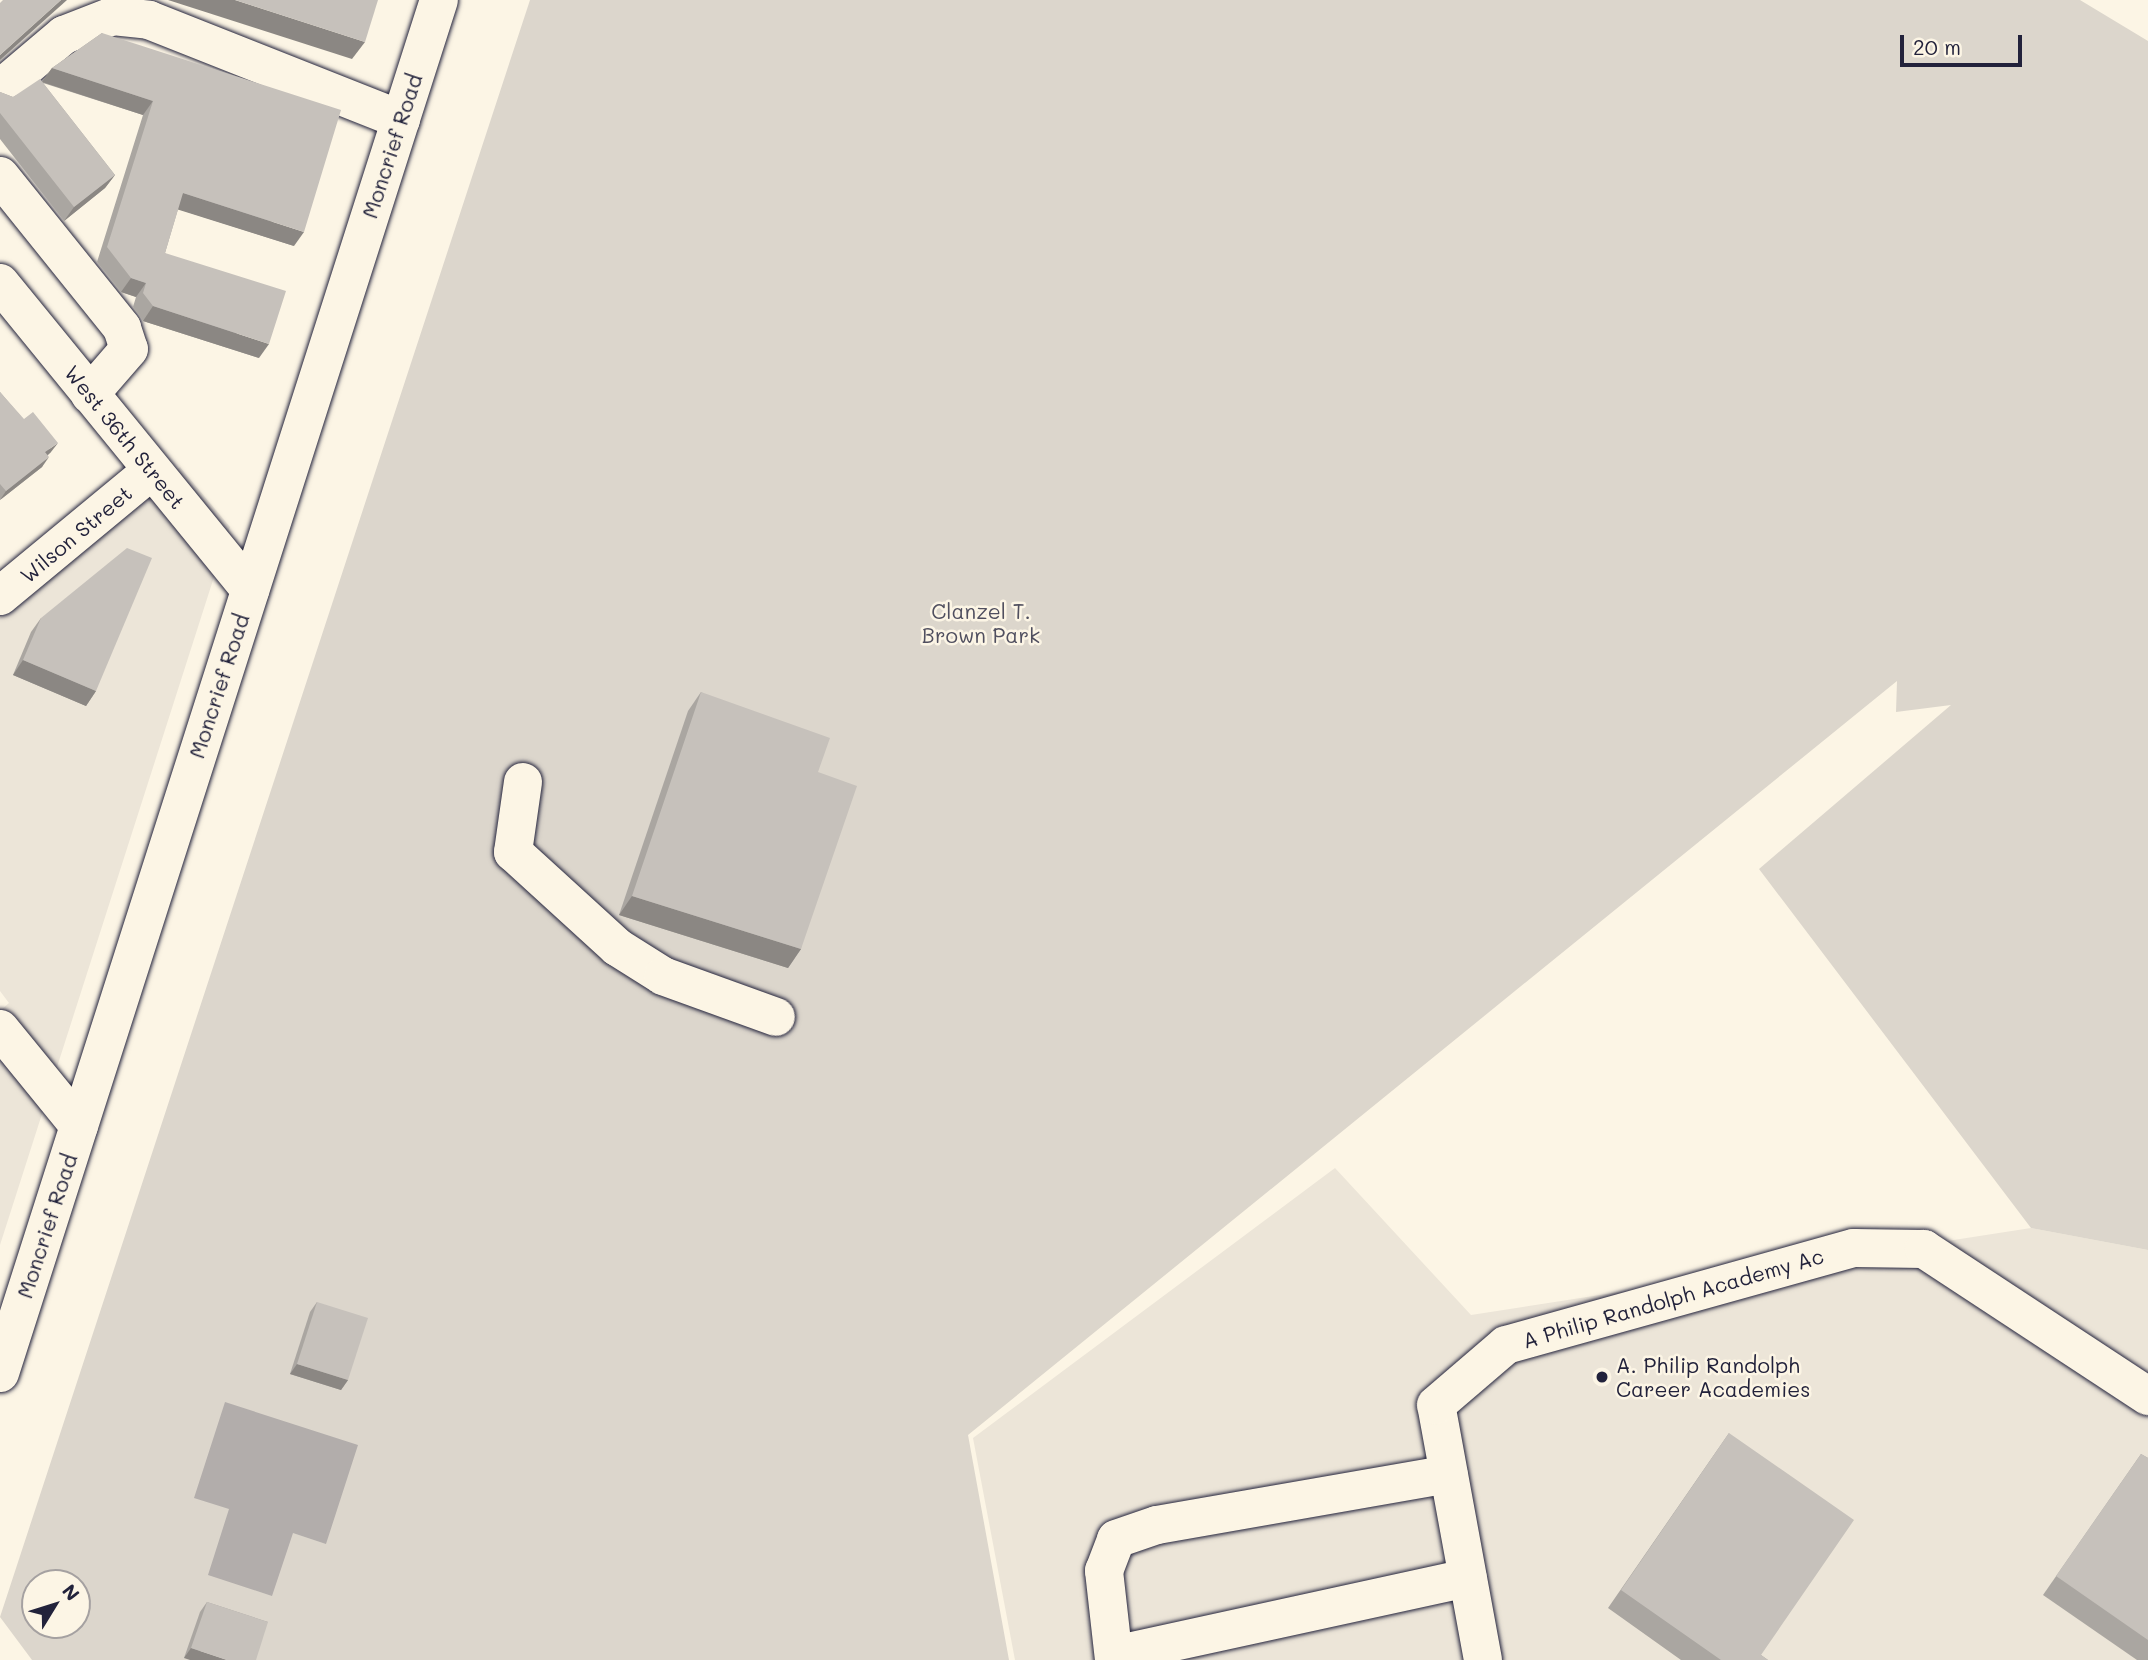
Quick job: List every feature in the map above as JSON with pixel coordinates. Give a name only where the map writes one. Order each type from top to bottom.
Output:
[{"type":"main road","name":"Moncrief Road","points":[[0,1373],[439,0]]},
{"type":"main road","points":[[0,89],[64,35],[106,8],[149,20],[401,120]]},
{"type":"main road","points":[[0,176],[122,328],[129,349],[90,394]]},
{"type":"main road","name":"West 36th Street","points":[[0,284],[250,590]]},
{"type":"main road","name":"Wilson Street","points":[[0,596],[151,471]]},
{"type":"main road","points":[[523,782],[513,852],[617,947],[663,976],[776,1017]]},
{"type":"main road","points":[[0,1029],[79,1126]]},
{"type":"main road","name":"A Philip Randolph Academy Ac","points":[[1483,1660],[1436,1405],[1506,1345],[1854,1248],[1924,1249],[2148,1396]]},
{"type":"main road","points":[[1449,1474],[1157,1525],[1116,1539],[1104,1571],[1114,1658],[1468,1578]]},
{"type":"shaded area","points":[[180,467],[230,527],[0,1245],[0,1011],[9,1003],[0,991],[0,618]]},
{"type":"shaded area","name":"A. Philip Randolph Career Academies","points":[[1335,1168],[1471,1315],[2031,1228],[2148,1250],[2148,1660],[1015,1660],[973,1438]]},
{"type":"shaded area","points":[[225,1402],[358,1445],[326,1544],[293,1533],[272,1596],[208,1575],[229,1509],[194,1498]]},
{"type":"green space","name":"Clanzel T. Brown Park","points":[[530,0],[2080,0],[2148,41],[2148,1250],[2031,1228],[1759,869],[1951,705],[1896,712],[1897,681],[968,1435],[1009,1660],[32,1660],[0,1617]]},
{"type":"building","points":[[3,0],[61,0],[0,55],[0,3]]},
{"type":"building","points":[[235,0],[378,0],[365,42]]},
{"type":"building","points":[[102,33],[341,110],[304,232],[183,193],[165,253],[286,291],[269,344],[153,306],[143,293],[146,283],[131,278],[107,247],[153,101],[52,68]]},
{"type":"building","points":[[40,79],[115,175],[74,207],[0,113],[0,92],[13,97]]},
{"type":"building","points":[[0,392],[24,419],[33,412],[58,443],[45,452],[49,457],[6,491],[0,484]]},
{"type":"building","points":[[127,548],[152,558],[96,691],[23,660],[41,618]]},
{"type":"building","points":[[701,692],[830,738],[818,772],[857,786],[801,949],[632,896]]},
{"type":"building","points":[[317,1302],[368,1318],[348,1380],[297,1364]]},
{"type":"building","points":[[1729,1433],[1854,1520],[1761,1655],[1768,1660],[1721,1660],[1621,1590]]},
{"type":"building","points":[[2141,1454],[2148,1458],[2148,1640],[2056,1576]]},
{"type":"building","points":[[207,1602],[268,1622],[256,1660],[227,1660],[191,1648]]},
{"type":"place","name":"A. Philip Randolph Career Academies","points":[[1602,1377]]}]
